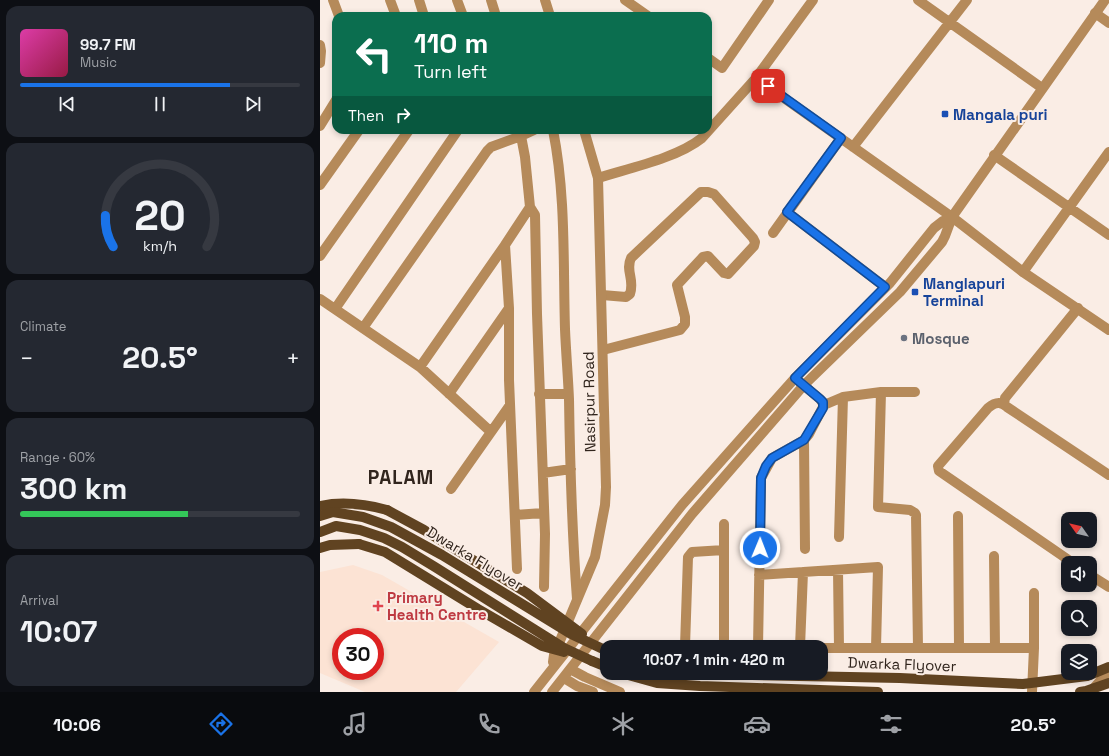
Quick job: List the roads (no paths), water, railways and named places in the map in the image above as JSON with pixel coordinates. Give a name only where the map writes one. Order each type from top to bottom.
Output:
[{"type":"main road","points":[[320,506],[332,503],[366,505],[387,510],[424,530],[527,594],[600,647]]},
{"type":"main road","name":"Dwarka Flyover","points":[[320,516],[333,512],[364,516],[391,527],[435,551],[571,634],[600,648]]},
{"type":"main road","name":"Dwarka Flyover","points":[[320,532],[336,526],[360,530],[384,538],[436,567],[564,648],[600,665]]},
{"type":"main road","points":[[320,548],[330,545],[359,544],[385,552],[542,646],[592,661]]},
{"type":"main road","name":"Dwarka Flyover","points":[[828,677],[900,678],[1023,684],[1087,676],[1109,667]]},
{"type":"main road","name":"Dwarka Flyover","points":[[646,680],[657,683],[700,686],[878,692]]},
{"type":"main road","points":[[1080,692],[1086,692],[1109,683]]},
{"type":"street","points":[[334,0],[338,12]]},
{"type":"street","points":[[390,0],[394,12]]},
{"type":"street","points":[[419,0],[423,12]]},
{"type":"street","points":[[457,0],[462,12]]},
{"type":"street","points":[[491,0],[495,12]]},
{"type":"street","points":[[545,0],[549,12]]},
{"type":"street","points":[[625,0],[642,12]]},
{"type":"street","points":[[712,61],[722,68],[769,0]]},
{"type":"street","points":[[712,129],[756,78],[813,0]]},
{"type":"street","points":[[918,0],[1042,88]]},
{"type":"street","points":[[853,147],[967,0]]},
{"type":"street","points":[[552,692],[692,514],[726,474],[804,385],[900,292],[942,242],[952,217],[994,155],[1105,0]]},
{"type":"street","points":[[1095,13],[1109,23]]},
{"type":"street","points":[[320,46],[320,63]]},
{"type":"street","points":[[756,78],[952,217],[1023,272],[1109,330]]},
{"type":"street","points":[[320,126],[332,106]]},
{"type":"street","points":[[320,185],[355,134]]},
{"type":"street","points":[[320,256],[406,134]]},
{"type":"street","points":[[335,308],[455,134]]},
{"type":"street","points":[[363,328],[487,151],[525,134]]},
{"type":"street","points":[[554,134],[557,149],[560,185],[568,394],[568,433],[577,599]]},
{"type":"street","name":"Nasirpur Road","points":[[555,666],[553,662],[554,655],[595,557],[605,505],[606,487],[602,295],[598,178],[585,134]]},
{"type":"street","points":[[598,178],[671,155],[697,142],[707,134]]},
{"type":"street","points":[[521,136],[525,157],[530,207],[535,215],[539,394],[545,534],[544,588]]},
{"type":"street","points":[[773,233],[841,138]]},
{"type":"street","points":[[1023,272],[1070,207],[1105,165],[1109,152]]},
{"type":"street","points":[[994,155],[1109,235]]},
{"type":"street","points":[[602,295],[626,297],[630,294],[633,286],[628,265],[631,258],[701,192],[714,194],[755,242],[754,246],[728,274],[719,269],[708,256],[703,257],[677,285],[685,317],[685,324],[680,330],[603,350]]},
{"type":"street","points":[[420,367],[530,207]]},
{"type":"street","points":[[787,212],[885,287]]},
{"type":"street","points":[[534,692],[682,505],[795,378],[890,283],[934,228],[943,221],[952,217]]},
{"type":"street","points":[[505,245],[509,308],[510,405],[517,569]]},
{"type":"street","points":[[320,299],[420,367],[490,432]]},
{"type":"street","points":[[449,394],[509,308]]},
{"type":"street","points":[[1004,404],[1005,398],[1078,308]]},
{"type":"street","points":[[795,378],[820,399],[824,405]]},
{"type":"street","points":[[881,392],[878,507],[910,510],[916,515],[918,648]]},
{"type":"street","points":[[758,640],[761,478],[766,466],[772,458],[804,440],[824,405],[843,397],[881,392],[915,392]]},
{"type":"street","points":[[539,394],[568,394]]},
{"type":"street","points":[[839,537],[843,397]]},
{"type":"street","points":[[1062,556],[938,469],[940,461],[988,408],[995,403],[1004,404],[1109,475]]},
{"type":"street","points":[[451,489],[510,405]]},
{"type":"street","points":[[804,440],[806,549]]},
{"type":"street","points":[[716,467],[726,474]]},
{"type":"street","points":[[543,473],[570,469]]},
{"type":"street","points":[[515,515],[543,513]]},
{"type":"street","points":[[958,516],[959,648]]},
{"type":"street","points":[[724,524],[724,640]]},
{"type":"street","points":[[685,640],[688,557],[692,552],[724,550]]},
{"type":"street","points":[[994,556],[995,648]]},
{"type":"street","points":[[759,575],[878,567],[876,648]]},
{"type":"street","points":[[838,570],[839,648]]},
{"type":"street","points":[[800,640],[803,572]]},
{"type":"street","points":[[1097,579],[1109,587]]},
{"type":"street","points":[[1032,692],[1034,593]]},
{"type":"street","points":[[828,648],[1034,648]]},
{"type":"street","points":[[570,669],[620,692]]},
{"type":"street","points":[[1091,692],[1109,671]]},
{"type":"street","points":[[564,678],[577,686],[593,692]]},
{"type":"place","name":"Mangala puri","points":[[945,114]]},
{"type":"place","name":"Manglapuri Terminal","points":[[915,292]]},
{"type":"place","name":"Mosque","points":[[904,338]]},
{"type":"place","name":"Primary Health Centre","points":[[378,606]]},
{"type":"district","name":"PALAM","points":[[401,477]]}]
